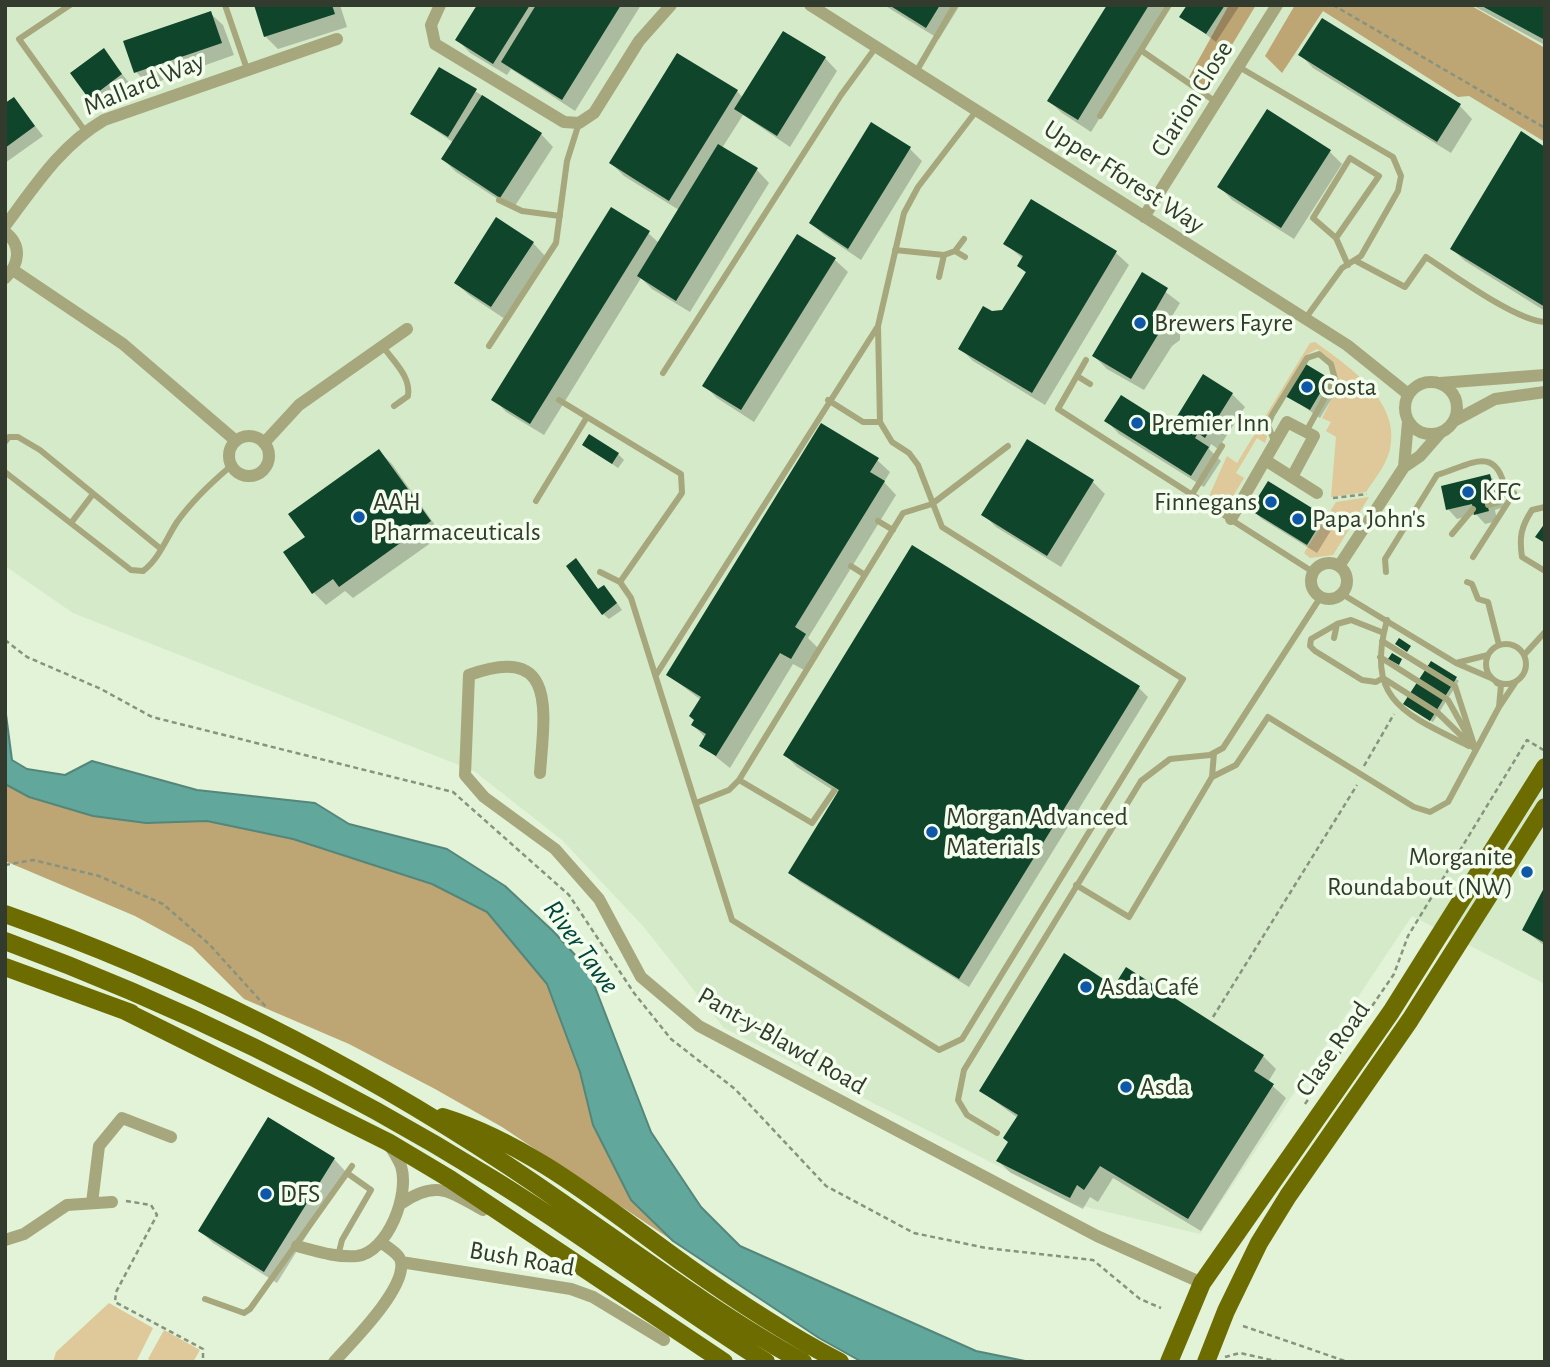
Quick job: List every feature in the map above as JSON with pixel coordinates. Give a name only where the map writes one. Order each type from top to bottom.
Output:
[{"type":"main road","name":"Clase Road","points":[[1169,1362],[1202,1283],[1391,1012],[1545,767]]},
{"type":"main road","name":"Clase Road","points":[[1206,1362],[1226,1311],[1274,1219],[1410,1020],[1545,807]]},
{"type":"main road","points":[[5,908],[208,997],[417,1108],[803,1362]]},
{"type":"main road","points":[[5,914],[71,937]]},
{"type":"main road","points":[[5,941],[194,1019],[323,1081],[496,1181],[766,1362]]},
{"type":"main road","points":[[5,967],[323,1081]]},
{"type":"main road","points":[[122,1010],[388,1142],[724,1362]]},
{"type":"main road","points":[[417,1108],[469,1125],[546,1168],[765,1318],[840,1362]]},
{"type":"street","points":[[440,5],[431,25],[435,44],[564,122],[579,123],[594,113],[639,41],[671,5]]},
{"type":"street","name":"Upper Fforest Way","points":[[810,5],[1348,345],[1408,394]]},
{"type":"street","name":"Clarion Close","points":[[1144,217],[1277,5]]},
{"type":"street","name":"Mallard Way","points":[[5,226],[54,159],[85,131],[104,120],[149,102],[337,39]]},
{"type":"street","points":[[5,232],[16,244],[18,254],[9,274],[122,344],[213,418],[236,441]]},
{"type":"street","points":[[264,443],[299,405],[384,348],[407,329]]},
{"type":"street","points":[[1404,467],[1408,422],[1404,408],[1408,394],[1422,383],[1545,375]]},
{"type":"street","points":[[1440,383],[1453,395],[1457,412],[1454,421]]},
{"type":"street","points":[[1339,566],[1404,467],[1420,456],[1454,421],[1495,400],[1545,392]]},
{"type":"street","points":[[1231,519],[1287,422],[1307,430],[1314,436],[1292,477]]},
{"type":"street","points":[[1408,422],[1427,434],[1441,432]]},
{"type":"street","points":[[250,436],[264,443],[269,455],[261,473],[248,477],[231,466],[229,453],[236,441],[250,436]]},
{"type":"street","points":[[1265,460],[1317,493]]},
{"type":"street","points":[[1322,565],[1339,566],[1346,576],[1342,594],[1332,600],[1320,598],[1311,584],[1313,572],[1322,565]]},
{"type":"street","name":"Pant-y-Blawd Road","points":[[540,773],[545,708],[543,692],[538,682],[528,673],[510,668],[491,667],[469,676],[464,775],[484,797],[555,849],[599,900],[640,977],[699,1026],[1097,1237],[1202,1283]]},
{"type":"street","points":[[92,1203],[99,1146],[122,1118],[171,1137]]},
{"type":"street","points":[[297,1247],[338,1256],[358,1256],[382,1243],[402,1203],[401,1167],[388,1142]]},
{"type":"street","points":[[402,1203],[418,1192],[434,1188],[447,1190],[549,1245]]},
{"type":"street","points":[[5,1240],[24,1234],[67,1205],[112,1202]]},
{"type":"street","points":[[334,1362],[394,1289],[401,1262],[397,1254],[382,1243]]},
{"type":"street","name":"Bush Road","points":[[401,1262],[571,1289],[593,1297],[664,1340]]},
{"type":"lane","points":[[70,5],[19,39],[85,131]]},
{"type":"lane","points":[[225,5],[247,69]]},
{"type":"lane","points":[[916,72],[955,5]]},
{"type":"lane","points":[[1100,116],[1169,5]]},
{"type":"lane","points":[[663,373],[841,95],[877,47]]},
{"type":"lane","points":[[1142,51],[1216,102]]},
{"type":"lane","points":[[1239,67],[1393,157],[1401,176],[1398,191],[1356,261],[1348,265],[1305,319]]},
{"type":"lane","points":[[600,572],[620,582],[631,598],[732,920],[939,1050],[962,1039],[1183,679],[942,527],[918,465],[909,453],[892,442],[880,422],[878,326],[904,213],[918,187],[977,110]]},
{"type":"lane","points":[[489,346],[556,243],[567,161],[579,123]]},
{"type":"lane","points":[[1336,238],[1379,176],[1350,158],[1313,218],[1336,238],[1348,265]]},
{"type":"lane","points":[[499,200],[522,211],[560,216]]},
{"type":"lane","points":[[895,250],[944,255],[955,251],[964,239]]},
{"type":"lane","points":[[955,251],[965,257]]},
{"type":"lane","points":[[939,278],[944,255]]},
{"type":"lane","points":[[1356,261],[1405,287],[1426,257],[1489,297],[1536,322],[1545,323]]},
{"type":"lane","points":[[656,675],[828,400],[878,326]]},
{"type":"lane","points":[[384,348],[405,374],[410,387],[408,397],[394,406]]},
{"type":"lane","points":[[1274,443],[1268,425],[1272,415],[1307,358],[1319,354],[1331,364],[1335,379],[1307,430]]},
{"type":"lane","points":[[1086,360],[1058,409],[1313,572]]},
{"type":"lane","points":[[1077,376],[1090,384]]},
{"type":"lane","points":[[559,400],[681,474],[682,493],[620,582]]},
{"type":"lane","points":[[828,400],[863,422],[880,422]]},
{"type":"lane","points":[[536,501],[587,417]]},
{"type":"lane","points":[[5,442],[9,437],[18,437],[162,549]]},
{"type":"lane","points":[[696,803],[729,790],[739,780],[903,513],[932,504],[1008,446]]},
{"type":"lane","points":[[1193,493],[1222,446]]},
{"type":"lane","points":[[1386,572],[1385,559],[1437,475],[1480,461],[1494,463],[1499,467],[1505,489],[1499,502],[1488,505]]},
{"type":"lane","points":[[5,472],[131,570],[142,572],[152,564],[179,520],[212,482],[231,466]]},
{"type":"lane","points":[[1473,558],[1514,493]]},
{"type":"lane","points":[[71,523],[93,494]]},
{"type":"lane","points":[[1545,508],[1532,510],[1520,529],[1522,557],[1545,571]]},
{"type":"lane","points":[[1452,534],[1473,509]]},
{"type":"lane","points":[[877,522],[893,530]]},
{"type":"lane","points":[[851,566],[865,575]]},
{"type":"lane","points":[[1467,582],[1472,584],[1478,598],[1488,602],[1499,645]]},
{"type":"lane","points":[[1342,594],[1456,663],[1501,685],[1499,707]]},
{"type":"lane","points":[[997,1133],[967,1115],[958,1100],[964,1070],[1076,885],[1147,775],[1170,759],[1214,753],[1223,748],[1320,598]]},
{"type":"lane","points":[[1383,678],[1376,682],[1362,680],[1310,646],[1315,634],[1352,620],[1384,633]]},
{"type":"lane","points":[[1387,620],[1378,654],[1383,678],[1395,704],[1476,750]]},
{"type":"lane","points":[[1334,638],[1337,624]]},
{"type":"lane","points":[[1212,777],[1236,765],[1268,717],[1414,807],[1430,812],[1448,802],[1499,707],[1524,672],[1524,655],[1545,632]]},
{"type":"lane","points":[[1382,641],[1455,686],[1476,750]]},
{"type":"lane","points":[[1456,663],[1488,655],[1499,645],[1516,647],[1524,655]]},
{"type":"lane","points":[[1378,654],[1448,701],[1476,750]]},
{"type":"lane","points":[[1488,655],[1486,667],[1494,680]]},
{"type":"lane","points":[[1383,678],[1438,713],[1476,750]]},
{"type":"lane","points":[[1494,680],[1516,681]]},
{"type":"lane","points":[[1076,885],[1129,917],[1212,777],[1214,753]]},
{"type":"lane","points":[[739,780],[812,823],[834,791]]},
{"type":"lane","points":[[205,1299],[247,1312],[297,1247],[352,1166]]},
{"type":"lane","points":[[338,1256],[342,1240],[371,1190],[347,1173]]},
{"type":"path","points":[[1333,5],[1545,128]]},
{"type":"path","points":[[1333,498],[1367,494]]},
{"type":"path","points":[[5,640],[27,657],[101,689],[152,717],[453,792],[569,895],[634,993],[671,1039],[735,1089],[826,1186],[914,1233],[986,1248],[1093,1260],[1140,1299],[1161,1308]]},
{"type":"path","points":[[1213,1017],[1362,775],[1365,764],[1394,717],[1395,704]]},
{"type":"path","points":[[1303,1107],[1395,974],[1408,936],[1527,740],[1545,751]]},
{"type":"path","points":[[5,865],[33,860],[99,876],[163,904],[209,944],[269,1009]]},
{"type":"path","points":[[112,1202],[151,1205],[157,1215],[116,1292],[115,1302],[203,1349],[203,1362]]},
{"type":"path","points":[[1243,1325],[1348,1362]]},
{"type":"path","points":[[1224,1357],[1240,1353],[1280,1362]]},
{"type":"shaded area","points":[[5,5],[1545,5],[1545,984],[1412,916],[1200,1234],[1074,1204],[724,1028],[643,926],[562,840],[474,771],[73,613],[5,566]]},
{"type":"shaded area","points":[[1229,5],[1256,5],[1206,88],[1189,77]]},
{"type":"shaded area","points":[[1295,5],[1470,5],[1545,48],[1545,142],[1469,96],[1458,97],[1323,11],[1282,73],[1265,56]]},
{"type":"shaded area","points":[[1315,342],[1369,386],[1388,415],[1390,449],[1380,472],[1366,492],[1331,497],[1336,437],[1326,431],[1331,422],[1322,418],[1335,389],[1336,372],[1327,356],[1317,349],[1308,354],[1264,428],[1267,437],[1265,443],[1257,438],[1236,473],[1244,478],[1227,506],[1212,501],[1210,494],[1227,456],[1237,463],[1310,343]]},
{"type":"shaded area","points":[[1369,497],[1333,555],[1310,558],[1304,553],[1336,502]]},
{"type":"shaded area","points":[[5,784],[29,797],[146,823],[207,821],[293,839],[432,884],[487,912],[547,984],[580,1072],[593,1125],[631,1200],[673,1241],[502,1127],[435,1089],[349,1044],[244,999],[192,947],[135,916],[5,861]]},
{"type":"shaded area","points":[[109,1303],[153,1328],[136,1362],[53,1362],[56,1352]]},
{"type":"shaded area","points":[[164,1330],[200,1350],[193,1362],[153,1362],[148,1359]]},
{"type":"water","points":[[5,707],[12,760],[27,769],[65,775],[92,761],[197,790],[315,803],[349,824],[447,849],[505,886],[554,932],[588,969],[651,1132],[701,1207],[740,1246],[976,1351],[1030,1362],[862,1362],[819,1338],[673,1241],[631,1200],[593,1125],[580,1072],[547,984],[487,912],[432,884],[293,839],[207,821],[146,823],[93,816],[29,797],[5,784]]},
{"type":"building","points":[[254,5],[332,5],[335,14],[264,37]]},
{"type":"building","points":[[477,5],[530,5],[493,64],[455,40]]},
{"type":"building","points":[[536,5],[621,5],[562,100],[501,62]]},
{"type":"building","points":[[889,5],[940,5],[926,28]]},
{"type":"building","points":[[1107,5],[1149,5],[1078,120],[1047,101]]},
{"type":"building","points":[[1187,5],[1225,5],[1206,34],[1179,17]]},
{"type":"building","points":[[1480,5],[1545,5],[1545,40]]},
{"type":"building","points":[[211,11],[222,43],[134,73],[123,41]]},
{"type":"building","points":[[1322,18],[1461,104],[1437,142],[1298,55]]},
{"type":"building","points":[[783,31],[826,57],[777,136],[734,109]]},
{"type":"building","points":[[104,48],[122,74],[89,99],[70,73]]},
{"type":"building","points":[[677,53],[738,90],[669,201],[609,163]]},
{"type":"building","points":[[439,67],[477,89],[448,137],[410,114]]},
{"type":"building","points":[[482,95],[542,133],[500,198],[441,159]]},
{"type":"building","points":[[14,97],[35,126],[5,148],[5,103]]},
{"type":"building","points":[[1267,109],[1331,150],[1281,228],[1217,187]]},
{"type":"building","points":[[871,122],[911,147],[848,249],[809,223]]},
{"type":"building","points":[[1521,131],[1545,147],[1545,307],[1450,249]]},
{"type":"building","points":[[718,144],[758,168],[676,301],[637,276]]},
{"type":"building","points":[[1031,199],[1117,251],[1032,393],[958,349],[983,306],[992,311],[1002,310],[1026,272],[1017,266],[1023,256],[1003,244]]},
{"type":"building","points":[[611,207],[650,231],[530,424],[491,400]]},
{"type":"building","points":[[496,217],[534,242],[491,307],[454,283]]},
{"type":"building","points":[[797,234],[836,258],[741,410],[702,386]]},
{"type":"building","name":"Brewers Fayre","points":[[1142,272],[1168,288],[1152,316],[1163,317],[1169,327],[1159,333],[1131,379],[1092,356]]},
{"type":"building","name":"Costa","points":[[1304,363],[1329,378],[1310,410],[1285,396]]},
{"type":"building","name":"Premier Inn","points":[[1203,374],[1233,393],[1205,438],[1198,433],[1195,438],[1209,447],[1191,476],[1104,421],[1121,395],[1183,434],[1189,425],[1176,418]]},
{"type":"building","points":[[821,423],[879,458],[870,472],[885,481],[795,627],[806,634],[791,659],[780,653],[716,756],[699,746],[706,734],[691,725],[694,720],[689,716],[701,697],[666,675]]},
{"type":"building","points":[[589,434],[619,453],[612,464],[582,445]]},
{"type":"building","points":[[1027,439],[1094,480],[1047,556],[981,515]]},
{"type":"building","name":"AAH Pharmaceuticals","points":[[379,449],[431,521],[339,587],[333,579],[312,594],[283,552],[305,537],[288,514]]},
{"type":"building","name":"KFC","points":[[1490,474],[1496,498],[1486,501],[1489,511],[1474,515],[1472,504],[1446,510],[1441,486]]},
{"type":"building","points":[[1268,481],[1325,516],[1307,545],[1250,510]]},
{"type":"building","points":[[1545,523],[1545,543],[1535,537]]},
{"type":"building","name":"Morgan Advanced Materials","points":[[912,545],[1140,686],[959,979],[788,873],[839,790],[783,755]]},
{"type":"building","points":[[576,558],[598,589],[604,585],[617,603],[602,615],[566,566]]},
{"type":"building","points":[[1399,638],[1411,646],[1407,652],[1395,644]]},
{"type":"building","points":[[1392,653],[1402,659],[1399,665],[1388,659]]},
{"type":"building","points":[[1431,661],[1457,677],[1430,721],[1403,704]]},
{"type":"building","points":[[1545,886],[1545,943],[1522,930]]},
{"type":"building","name":"Asda","points":[[1064,953],[1114,986],[1126,967],[1264,1055],[1254,1071],[1274,1084],[1188,1219],[1100,1166],[1084,1190],[1077,1185],[1070,1198],[996,1161],[1008,1142],[1003,1138],[1018,1115],[979,1091]]},
{"type":"building","points":[[268,1117],[335,1158],[264,1272],[198,1231]]},
{"type":"place","name":"Brewers Fayre","points":[[1140,323]]},
{"type":"place","name":"Costa","points":[[1307,387]]},
{"type":"place","name":"Premier Inn","points":[[1137,423]]},
{"type":"place","name":"KFC","points":[[1468,492]]},
{"type":"place","name":"Finnegans","points":[[1271,502]]},
{"type":"place","name":"AAH Pharmaceuticals","points":[[359,517]]},
{"type":"place","name":"Papa John's","points":[[1298,519]]},
{"type":"place","name":"Morgan Advanced Materials","points":[[932,832]]},
{"type":"place","name":"Morganite Roundabout (NW)","points":[[1527,872]]},
{"type":"place","name":"Asda Café","points":[[1086,987]]},
{"type":"place","name":"Asda","points":[[1126,1087]]},
{"type":"place","name":"DFS","points":[[266,1194]]},
{"type":"water label","name":"River Tawe","points":[[581,947]]}]
